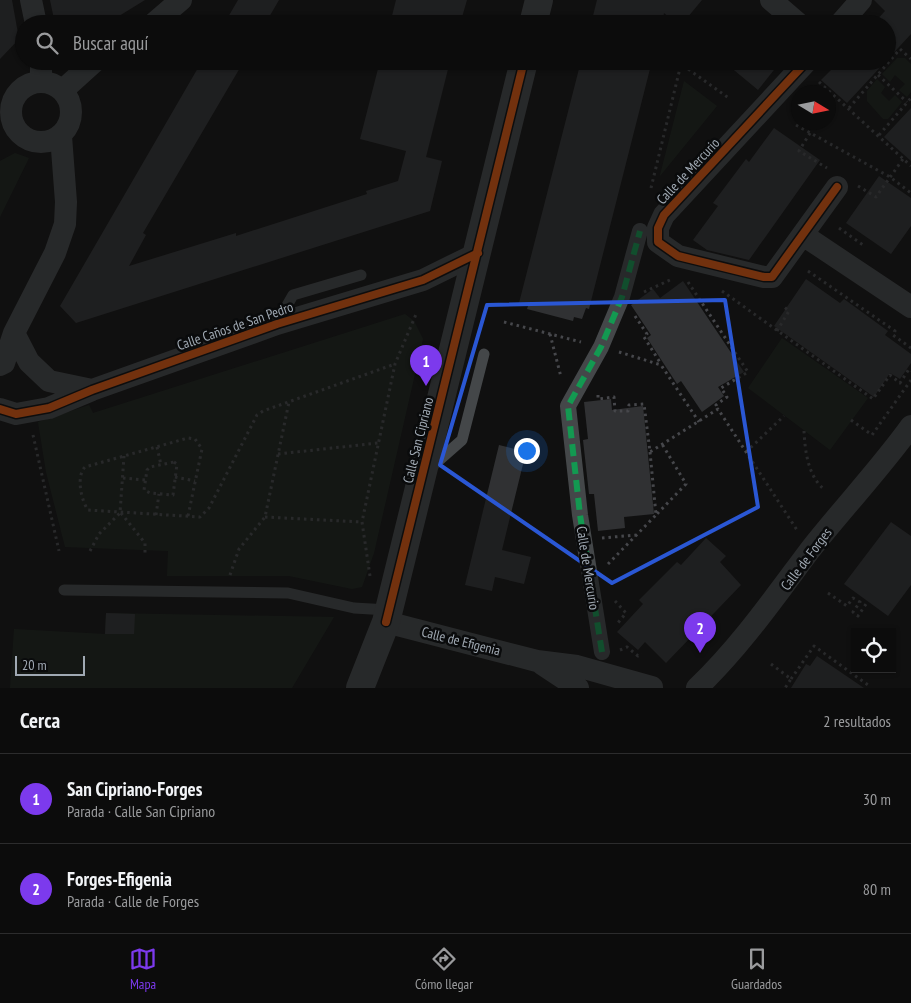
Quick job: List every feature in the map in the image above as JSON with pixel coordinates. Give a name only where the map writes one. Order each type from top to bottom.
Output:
[{"type":"street","points":[[31,0],[34,15]]},
{"type":"street","points":[[166,15],[181,0]]},
{"type":"street","points":[[535,15],[539,0]]},
{"type":"street","points":[[771,0],[788,15]]},
{"type":"street","points":[[848,15],[861,0]]},
{"type":"street","points":[[63,90],[84,70]]},
{"type":"street","name":"Calle San Cipriano","points":[[360,688],[387,616],[478,254],[522,70]]},
{"type":"street","name":"Calle de Mercurio","points":[[804,235],[777,272],[772,276],[764,277],[678,256],[658,242],[658,228],[664,215],[812,70]]},
{"type":"street","points":[[41,71],[50,82],[63,90],[72,108],[68,128],[51,139],[22,137],[6,114],[23,87],[41,71]]},
{"type":"street","points":[[29,362],[2,364],[14,333],[54,253],[62,231],[66,210],[63,169],[51,139]]},
{"type":"street","points":[[837,187],[804,235],[911,308]]},
{"type":"street","points":[[572,400],[623,299],[640,231]]},
{"type":"street","name":"Calle Caños de San Pedro","points":[[0,409],[7,413],[24,414],[70,401],[92,390],[277,324],[423,280],[478,254]]},
{"type":"street","points":[[14,333],[29,362],[49,381],[92,390]]},
{"type":"street","name":"Calle de Mercurio","points":[[572,400],[584,539],[602,652]]},
{"type":"street","name":"Calle de Forges","points":[[697,688],[718,668],[750,630],[810,550],[911,426]]},
{"type":"street","name":"Calle de Efigenia","points":[[387,616],[537,661],[577,666],[653,688]]},
{"type":"street","name":"Calle de Efigenia","points":[[537,661],[578,688]]},
{"type":"street","points":[[637,688],[653,688]]},
{"type":"lane","points":[[277,324],[293,295],[361,275]]},
{"type":"lane","points":[[422,475],[462,440],[484,354]]},
{"type":"lane","points":[[64,590],[288,593],[387,616]]},
{"type":"path","points":[[896,54],[900,49],[911,59]]},
{"type":"path","points":[[651,188],[680,70]]},
{"type":"path","points":[[689,70],[730,99]]},
{"type":"path","points":[[812,70],[849,108],[911,166]]},
{"type":"path","points":[[849,108],[882,70]]},
{"type":"path","points":[[878,75],[907,102]]},
{"type":"path","points":[[879,135],[911,98]]},
{"type":"path","points":[[805,130],[890,177],[911,192]]},
{"type":"path","points":[[808,271],[895,331],[893,335],[911,348]]},
{"type":"path","points":[[685,277],[748,372],[722,388],[727,397],[716,405],[810,550]]},
{"type":"path","points":[[675,278],[656,285],[642,294],[640,290],[623,299],[647,334],[644,337],[661,365],[699,422]]},
{"type":"path","points":[[720,291],[873,399],[890,376],[900,383],[911,371]]},
{"type":"path","points":[[777,331],[789,311],[783,306]]},
{"type":"path","points":[[370,580],[362,522],[395,364],[417,312]]},
{"type":"path","points":[[504,322],[661,365]]},
{"type":"path","points":[[550,334],[572,400],[598,394],[598,399],[614,397],[615,411],[628,411],[629,405],[644,404],[656,515]]},
{"type":"path","points":[[188,516],[202,449],[195,439],[188,438],[85,467],[80,476],[84,504],[88,510],[200,517],[209,508],[257,415],[262,411],[395,364]]},
{"type":"path","points":[[851,420],[872,435],[911,380]]},
{"type":"path","points":[[229,578],[239,548],[265,517],[289,402]]},
{"type":"path","points":[[650,452],[718,409]]},
{"type":"path","points":[[746,452],[784,416]]},
{"type":"path","points":[[31,429],[59,551]]},
{"type":"path","points":[[804,431],[806,458],[821,487],[825,490]]},
{"type":"path","points":[[278,454],[378,443]]},
{"type":"path","points":[[606,567],[686,484],[662,444]]},
{"type":"path","points":[[157,447],[161,465]]},
{"type":"path","points":[[90,551],[99,534],[120,513],[124,456]]},
{"type":"path","points":[[174,462],[177,464],[172,495],[144,490],[147,470],[161,465],[174,462]]},
{"type":"path","points":[[175,477],[195,481]]},
{"type":"path","points":[[123,478],[146,480]]},
{"type":"path","points":[[156,515],[159,494]]},
{"type":"path","points":[[120,513],[145,543],[145,554]]},
{"type":"path","points":[[265,517],[362,522]]},
{"type":"path","points":[[584,539],[637,535]]},
{"type":"path","points":[[828,592],[847,606],[853,598],[860,602],[853,612],[858,616],[868,601]]},
{"type":"path","points":[[785,688],[814,646],[868,685],[866,688]]},
{"type":"path","points":[[771,664],[791,680]]},
{"type":"highlighted area","points":[[725,300],[758,507],[612,583],[440,465],[487,305]]},
{"type":"shaded area","points":[[905,58],[911,64],[911,92],[907,97],[899,90],[905,84],[895,75],[890,82],[882,74],[886,70],[896,70],[896,59]]},
{"type":"shaded area","points":[[877,79],[885,87],[881,93],[889,101],[895,95],[902,102],[888,119],[883,119],[867,101],[867,91]]},
{"type":"shaded area","points":[[684,81],[717,106],[660,176],[660,175]]},
{"type":"shaded area","points":[[15,153],[29,158],[0,217],[0,161]]},
{"type":"shaded area","points":[[405,314],[414,321],[423,339],[374,553],[362,587],[352,589],[289,576],[167,576],[168,551],[65,547],[46,472],[38,422],[89,405],[93,413]]},
{"type":"shaded area","points":[[782,338],[868,398],[830,450],[748,388]]},
{"type":"shaded area","points":[[106,613],[334,617],[292,688],[10,688],[14,629],[105,634]]},
{"type":"building","points":[[0,0],[12,0],[15,17],[15,43],[0,59]]},
{"type":"building","points":[[50,0],[145,0],[121,15],[53,15]]},
{"type":"building","points":[[238,0],[279,0],[270,15],[229,15]]},
{"type":"building","points":[[396,0],[467,0],[463,15],[392,15]]},
{"type":"building","points":[[597,0],[702,0],[690,15],[666,15],[664,13],[664,15],[593,15]]},
{"type":"building","points":[[874,0],[911,0],[911,34],[896,50],[896,15],[881,15],[885,11]]},
{"type":"building","points":[[197,70],[239,70],[143,233],[146,235],[129,266],[236,233],[236,236],[367,194],[366,191],[398,181],[406,151],[360,139],[378,70],[448,70],[426,157],[442,161],[430,211],[76,323],[60,306]]},
{"type":"building","points":[[579,70],[650,70],[589,309],[586,308],[582,319],[574,317],[573,321],[527,309],[528,306],[519,303]]},
{"type":"building","points":[[734,70],[774,70],[758,90]]},
{"type":"building","points":[[831,70],[878,70],[847,103],[836,93],[836,85],[827,85],[821,80]]},
{"type":"building","points":[[911,108],[911,161],[884,137]]},
{"type":"building","points":[[774,128],[820,160],[749,260],[707,250],[693,240],[718,206],[713,203],[746,159],[749,162]]},
{"type":"building","points":[[879,176],[911,198],[911,226],[891,254],[846,223]]},
{"type":"building","points":[[806,279],[840,303],[844,299],[888,331],[885,335],[911,354],[911,363],[900,379],[890,373],[874,397],[774,326]]},
{"type":"building","points":[[683,281],[744,372],[718,387],[724,396],[702,412],[681,381],[677,384],[647,338],[651,335],[631,305],[653,289],[660,298]]},
{"type":"building","points":[[611,399],[612,410],[643,406],[654,514],[624,517],[625,528],[598,531],[594,494],[589,494],[583,440],[588,439],[584,402]]},
{"type":"building","points":[[499,445],[526,452],[502,550],[531,557],[524,584],[495,577],[492,591],[465,585]]},
{"type":"building","points":[[891,522],[911,536],[911,585],[888,616],[844,584]]},
{"type":"building","points":[[706,538],[726,556],[720,562],[741,585],[666,663],[645,642],[638,650],[617,632],[643,604],[639,600],[677,562],[681,565]]},
{"type":"building","points":[[106,613],[135,614],[134,634],[105,634]]},
{"type":"building","points":[[817,656],[864,688],[791,688],[806,664],[810,666]]},
{"type":"marked path","points":[[602,652],[580,515],[568,406],[601,347],[622,297],[640,231]]},
{"type":"cycle path","points":[[386,622],[522,70]]},
{"type":"cycle path","points":[[799,70],[664,215],[658,228],[658,242],[678,256],[764,277],[772,277],[837,187]]},
{"type":"cycle path","points":[[0,409],[16,414],[49,408],[92,390],[277,324],[423,280],[478,253]]},
{"type":"place","name":"San Cipriano-Forges","points":[[426,386]]},
{"type":"place","name":"Forges-Efigenia","points":[[700,653]]}]
